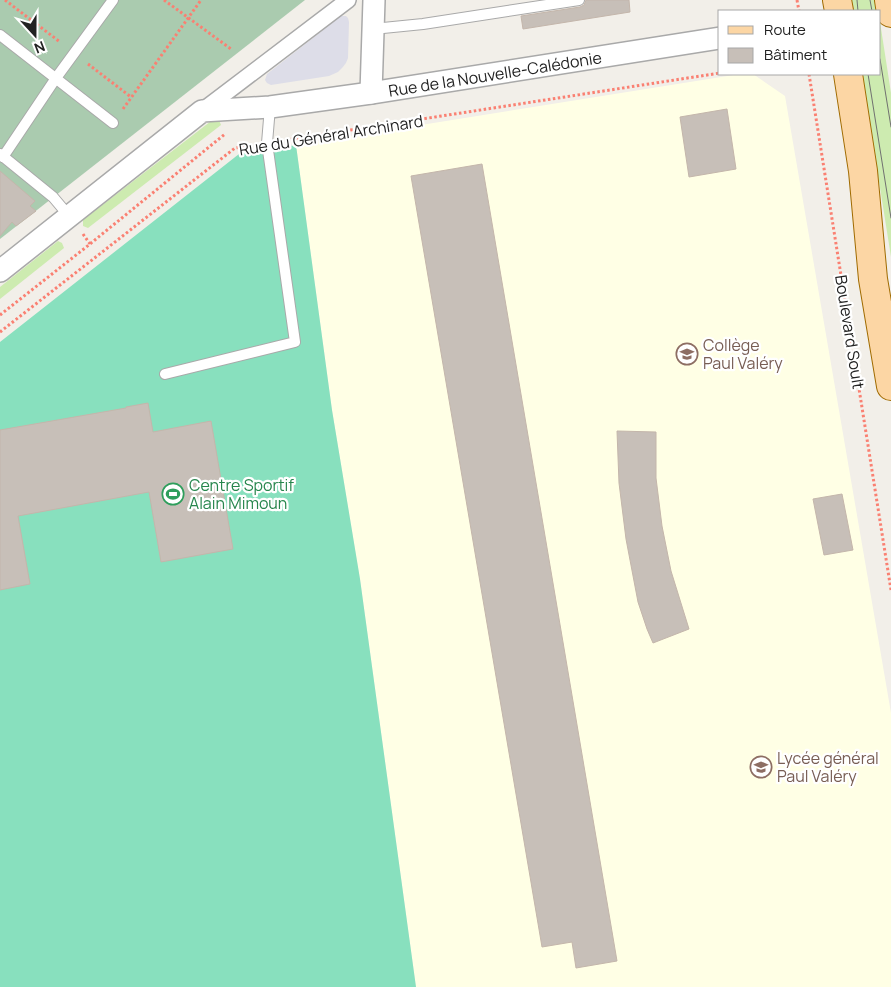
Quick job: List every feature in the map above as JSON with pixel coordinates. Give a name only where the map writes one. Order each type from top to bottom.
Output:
[{"type":"main road","points":[[889,0],[891,13]]},
{"type":"main road","name":"Boulevard Soult","points":[[848,75],[863,171],[873,279],[887,335],[891,386]]},
{"type":"street","points":[[0,271],[202,111],[348,0]]},
{"type":"street","points":[[371,93],[374,0]]},
{"type":"street","name":"Rue de la Nouvelle-Calédonie","points":[[202,111],[270,107],[371,93],[718,38]]},
{"type":"lane","points":[[69,216],[53,197],[2,155],[113,0]]},
{"type":"lane","points":[[373,29],[423,24],[580,0]]},
{"type":"lane","points":[[0,35],[113,123]]},
{"type":"lane","points":[[165,374],[295,342],[267,143],[270,107]]},
{"type":"path","points":[[164,0],[231,49]]},
{"type":"path","points":[[113,123],[201,0]]},
{"type":"path","name":"Rue du Général Archinard","points":[[0,332],[235,148],[718,73]]},
{"type":"path","name":"Boulevard Soult","points":[[809,75],[891,590]]},
{"type":"path","name":"Rue du Général Archinard","points":[[0,315],[225,134]]},
{"type":"shaded area","points":[[0,0],[305,0],[0,239]]},
{"type":"shaded area","points":[[341,16],[346,16],[349,22],[348,58],[338,72],[329,76],[271,85],[267,83],[265,80],[267,74]]},
{"type":"shaded area","points":[[734,75],[754,75],[785,96],[891,713],[891,987],[416,987],[360,579],[332,410],[296,145]]},
{"type":"green space","points":[[850,0],[876,0],[878,10],[852,10]]},
{"type":"green space","points":[[881,28],[891,93],[891,257],[862,75],[881,75]]},
{"type":"green space","points":[[215,118],[219,120],[221,125],[88,228],[83,226],[83,220]]},
{"type":"green space","name":"Centre Sportif Alain Mimoun","points":[[296,145],[332,410],[360,579],[416,987],[0,987],[0,342],[239,154]]},
{"type":"green space","points":[[58,241],[62,243],[64,248],[0,299],[0,287]]},
{"type":"building","points":[[586,0],[629,0],[630,12],[523,29],[521,16],[580,7],[584,5]]},
{"type":"building","points":[[727,109],[736,169],[689,177],[680,117]]},
{"type":"building","points":[[482,164],[617,961],[576,968],[572,942],[542,947],[411,176]]},
{"type":"building","points":[[0,171],[35,201],[30,206],[36,211],[16,226],[12,222],[0,236]]},
{"type":"building","points":[[148,403],[153,432],[211,421],[233,549],[161,562],[149,492],[18,516],[30,584],[0,590],[0,430]]},
{"type":"building","points":[[617,431],[656,432],[656,478],[662,526],[671,571],[689,629],[653,643],[638,602],[626,539],[619,483]]},
{"type":"building","points":[[842,494],[853,550],[824,555],[813,499]]},
{"type":"tram line","points":[[857,0],[858,10]]},
{"type":"tram line","points":[[870,0],[872,10]]},
{"type":"tram line","points":[[881,65],[891,127]]},
{"type":"tram line","points":[[868,75],[891,218]]},
{"type":"place","name":"Collège Paul Valéry","points":[[687,354]]},
{"type":"place","name":"Centre Sportif Alain Mimoun","points":[[173,494]]},
{"type":"place","name":"Lycée général Paul Valéry","points":[[761,767]]}]
